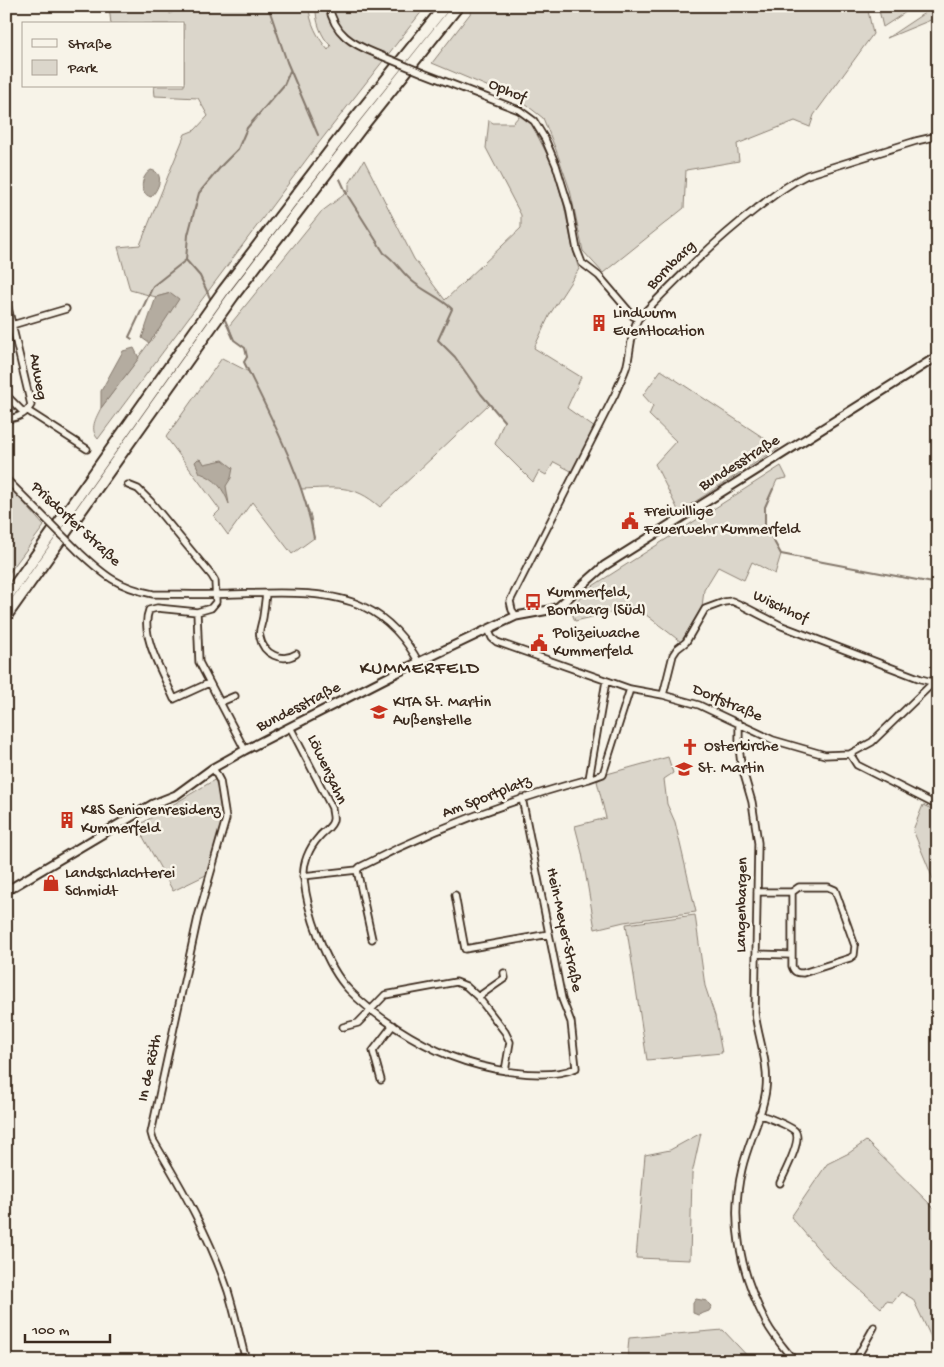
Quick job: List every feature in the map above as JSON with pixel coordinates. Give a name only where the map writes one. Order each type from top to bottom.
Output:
[{"type":"highway","points":[[6,598],[224,290],[341,136],[445,6]]},
{"type":"highway","points":[[6,616],[233,296],[358,131],[458,6]]},
{"type":"street","name":"Ophof","points":[[329,6],[332,19],[341,35],[356,46],[518,110],[534,121],[556,166],[569,206],[577,250],[582,262],[599,276],[633,316],[638,319]]},
{"type":"street","name":"Bornbarg","points":[[516,616],[510,601],[615,394],[627,364],[634,326],[638,319],[686,269],[728,231],[794,181],[807,175],[938,136]]},
{"type":"street","name":"Auweg","points":[[6,299],[31,405],[26,412],[17,418],[6,419]]},
{"type":"street","points":[[12,325],[66,308]]},
{"type":"street","name":"Bundesstraße","points":[[6,891],[153,804],[176,795],[213,768],[244,750],[516,616],[548,610],[558,606],[566,601],[592,574],[604,566],[938,356]]},
{"type":"street","points":[[6,395],[26,412],[87,450]]},
{"type":"street","name":"Prisdorfer Straße","points":[[6,479],[103,574],[120,585],[135,591],[153,594],[266,594],[327,596],[346,600],[366,607],[393,626],[412,650],[419,663]]},
{"type":"street","points":[[128,485],[138,489],[151,502],[215,582],[216,602],[211,608],[197,612],[157,608],[149,610],[146,617],[148,639],[174,699],[210,683]]},
{"type":"street","points":[[266,594],[259,632],[262,643],[276,658],[289,658],[296,654]]},
{"type":"street","name":"Wischhof","points":[[663,695],[677,649],[686,642],[705,609],[724,602],[732,602],[743,606],[782,626],[866,658],[936,681]]},
{"type":"street","points":[[197,612],[200,662],[244,750]]},
{"type":"street","name":"Dorfstraße","points":[[488,630],[492,638],[497,642],[630,689],[663,695],[699,705],[773,740],[825,755],[850,754],[862,749],[882,734],[936,681]]},
{"type":"street","points":[[589,779],[606,681]]},
{"type":"street","points":[[589,779],[602,774],[630,689]]},
{"type":"street","points":[[221,702],[235,696]]},
{"type":"street","name":"Langenbargen","points":[[739,723],[741,764],[756,824],[758,858],[755,1013],[763,1054],[766,1088],[759,1114]]},
{"type":"street","name":"Löwenzahn","points":[[290,727],[332,808],[333,820],[329,828],[318,837],[309,853],[304,865],[304,876]]},
{"type":"street","points":[[850,754],[857,765],[938,806]]},
{"type":"street","name":"In de Röth","points":[[213,768],[220,781],[226,819],[198,917],[151,1133],[153,1140],[186,1194],[208,1243],[227,1289],[246,1361]]},
{"type":"street","name":"Am Sportplatz","points":[[304,876],[357,870],[399,847],[522,798],[589,779]]},
{"type":"street","name":"Hein-Meyer-Straße","points":[[505,1070],[530,1074],[565,1073],[576,1068],[571,1022],[562,999],[522,798]]},
{"type":"street","points":[[357,870],[372,938]]},
{"type":"street","points":[[304,876],[306,891],[321,943],[334,971],[348,990],[370,1009],[393,1025],[450,1056],[505,1070],[510,1042],[505,1032],[478,997],[466,986],[456,982],[385,995],[370,1009],[358,1023],[343,1027]]},
{"type":"street","points":[[757,892],[792,892],[799,887],[828,887],[835,890],[855,951],[850,958],[803,973],[794,971],[791,955],[792,892]]},
{"type":"street","points":[[455,895],[464,949],[548,934]]},
{"type":"street","points":[[756,954],[791,955]]},
{"type":"street","points":[[478,997],[505,978]]},
{"type":"street","points":[[381,1080],[373,1051],[393,1025]]},
{"type":"street","points":[[780,1183],[797,1144],[798,1136],[795,1130],[759,1114],[742,1167],[736,1198],[737,1233],[748,1282],[767,1325],[794,1361]]},
{"type":"street","points":[[856,1361],[874,1327]]},
{"type":"green space","points":[[109,6],[169,6],[170,14],[181,6],[309,6],[315,29],[328,50],[331,46],[319,28],[316,6],[426,6],[318,144],[98,439],[95,435],[94,427],[101,408],[160,328],[171,293],[156,297],[130,290],[118,247],[140,245],[185,134],[195,130],[208,116],[198,98],[155,96],[154,88],[185,88],[185,22],[111,22]]},
{"type":"green space","points":[[476,6],[867,6],[873,34],[814,115],[810,127],[795,121],[737,144],[739,161],[686,170],[684,208],[603,273],[583,251],[570,190],[543,118],[520,100],[432,63]]},
{"type":"green space","points":[[878,6],[915,6],[883,27]]},
{"type":"green space","points":[[935,6],[938,6],[938,17],[887,38]]},
{"type":"green space","points":[[520,115],[531,123],[552,164],[579,269],[550,314],[534,348],[581,377],[567,408],[595,428],[573,472],[554,462],[546,475],[539,471],[533,482],[495,444],[504,421],[489,404],[380,507],[370,499],[352,490],[334,488],[301,489],[311,517],[314,538],[292,554],[252,502],[228,535],[214,516],[220,510],[166,437],[222,358],[249,372],[244,362],[247,357],[245,348],[234,340],[229,326],[321,212],[349,191],[349,184],[364,160],[414,259],[445,300],[521,228],[521,215],[486,148],[489,120],[493,123],[513,123]]},
{"type":"green space","points":[[661,370],[779,448],[679,512],[655,464],[676,441],[649,415],[653,406],[643,395]]},
{"type":"green space","points":[[781,466],[787,478],[777,480],[765,507],[765,525],[781,554],[775,574],[752,562],[744,580],[718,567],[704,590],[702,607],[681,642],[636,607],[575,621],[570,608],[588,589]]},
{"type":"green space","points":[[6,482],[44,526],[6,577]]},
{"type":"green space","points":[[668,757],[673,773],[664,779],[667,804],[675,822],[696,912],[624,922],[595,929],[582,853],[575,826],[606,818],[597,781],[607,774]]},
{"type":"green space","points":[[216,779],[223,819],[208,874],[173,891],[137,826]]},
{"type":"green space","points":[[923,805],[938,812],[938,891],[913,830]]},
{"type":"green space","points":[[695,915],[705,986],[715,1016],[722,1053],[647,1060],[626,924]]},
{"type":"green space","points":[[701,1133],[692,1174],[690,1260],[636,1258],[645,1155],[670,1150]]},
{"type":"green space","points":[[866,1141],[938,1212],[938,1352],[913,1299],[901,1292],[893,1302],[886,1301],[881,1308],[833,1266],[791,1217],[827,1164],[849,1153]]},
{"type":"green space","points":[[723,1330],[752,1361],[627,1361],[629,1338]]},
{"type":"shaded area","points":[[151,170],[158,174],[159,182],[151,197],[144,192],[142,184],[145,176]]},
{"type":"shaded area","points":[[171,293],[179,299],[149,343],[142,338],[156,297]]},
{"type":"shaded area","points":[[134,348],[139,358],[101,408],[101,391],[123,351]]},
{"type":"shaded area","points":[[198,459],[202,460],[204,464],[223,460],[233,468],[231,478],[226,486],[229,504],[218,485],[200,473],[195,462]]},
{"type":"shaded area","points":[[696,1299],[707,1301],[712,1306],[709,1311],[698,1315],[693,1313],[693,1303]]},
{"type":"waterway","points":[[268,6],[287,62],[318,135]]},
{"type":"waterway","points":[[132,339],[129,337],[153,286],[186,260],[188,235],[199,193],[238,149],[247,128],[284,85],[290,71]]},
{"type":"waterway","points":[[340,179],[347,194]]},
{"type":"waterway","points":[[348,196],[384,253],[412,281],[452,309],[438,340],[455,357],[481,394],[504,421]]},
{"type":"waterway","points":[[186,260],[200,276],[210,298]]},
{"type":"waterway","points":[[225,320],[234,340],[245,348],[247,357],[244,362],[294,470],[309,515],[314,538]]},
{"type":"waterway","points":[[773,489],[765,507],[765,525],[781,554],[938,584]]},
{"type":"place","name":"Lindwurm Eventlocation","points":[[599,323]]},
{"type":"place","name":"Freiwillige Feuerwehr Kummerfeld","points":[[630,521]]},
{"type":"place","name":"Kummerfeld, Bornbarg (Süd)","points":[[533,602]]},
{"type":"place","name":"Polizeiwache Kummerfeld","points":[[539,643]]},
{"type":"place","name":"KITA St. Martin Außenstelle","points":[[379,712]]},
{"type":"place","name":"Osterkirche","points":[[690,747]]},
{"type":"place","name":"St. Martin","points":[[684,769]]},
{"type":"place","name":"K&S Seniorenresidenz Kummerfeld","points":[[67,820]]},
{"type":"place","name":"Landschlachterei Schmidt","points":[[51,883]]},
{"type":"district","name":"KUMMERFELD","points":[[420,669]]}]
